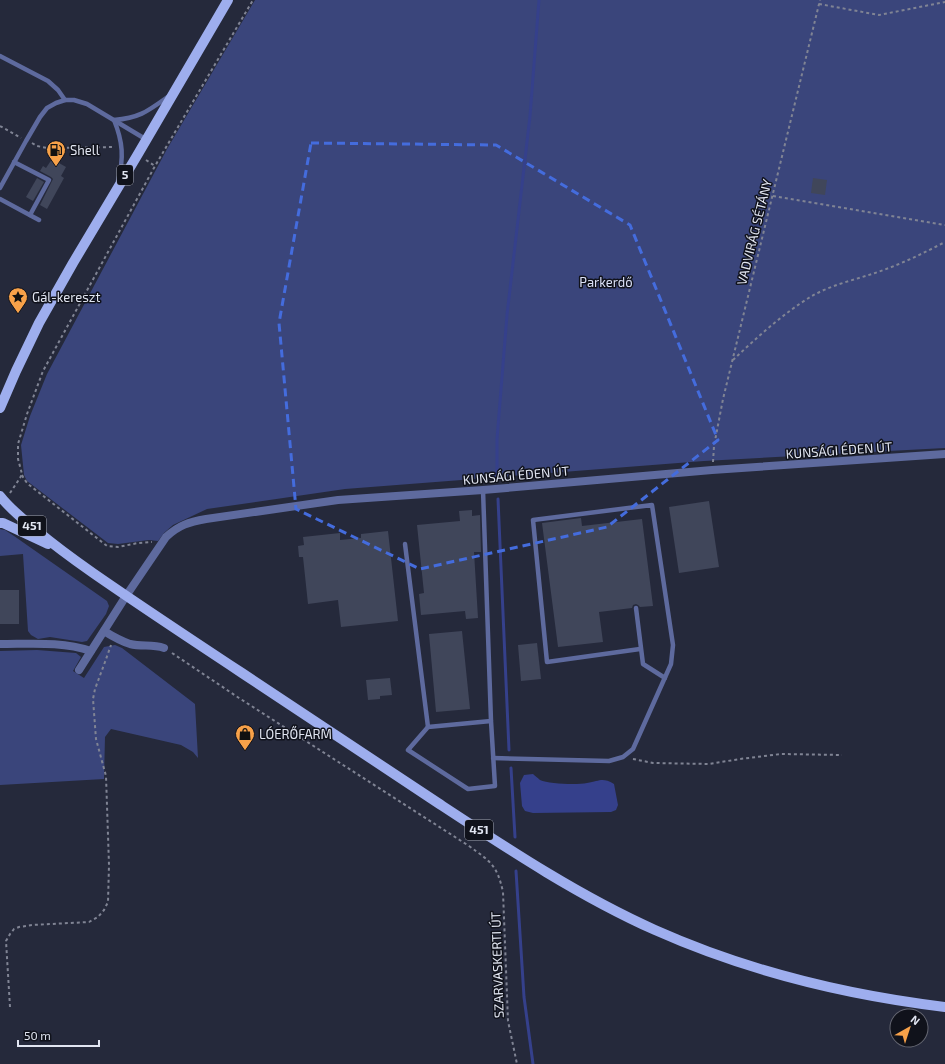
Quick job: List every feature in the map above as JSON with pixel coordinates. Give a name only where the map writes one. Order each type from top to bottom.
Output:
[{"type":"main road","name":"5","points":[[0,408],[39,323],[114,192],[147,140],[228,0]]},
{"type":"main road","name":"5","points":[[0,391],[16,372]]},
{"type":"main road","name":"451","points":[[2,498],[13,511],[61,550],[126,596],[476,829],[569,886],[606,906],[653,929],[689,944],[760,969],[893,1000],[945,1007]]},
{"type":"main road","name":"451","points":[[0,523],[3,523],[61,550]]},
{"type":"street","name":"KUNSÁGI ÉDEN ÚT","points":[[79,670],[166,537],[173,530],[188,523],[206,519],[338,500],[483,490],[712,470],[945,454]]},
{"type":"street","points":[[104,631],[129,644],[164,648]]},
{"type":"street","points":[[0,644],[64,645],[79,647],[91,651]]},
{"type":"lane","points":[[0,56],[48,82],[58,90],[64,100]]},
{"type":"lane","points":[[114,120],[134,118],[143,114],[175,92]]},
{"type":"lane","points":[[0,188],[40,117],[47,108],[64,100],[74,100],[87,104],[147,140]]},
{"type":"lane","points":[[114,120],[122,148],[121,167],[114,192]]},
{"type":"lane","points":[[14,162],[49,180],[30,215]]},
{"type":"lane","points":[[0,200],[39,220]]},
{"type":"lane","points":[[483,490],[491,721],[495,786],[468,789],[408,750],[428,727],[491,721]]},
{"type":"lane","points":[[494,758],[609,761],[624,757],[633,749],[671,664],[673,645],[652,505],[533,520],[548,662],[640,649]]},
{"type":"lane","points":[[405,544],[428,727]]},
{"type":"lane","points":[[636,608],[643,664],[665,678]]},
{"type":"path","points":[[161,545],[150,541],[118,547],[107,546],[24,480],[18,459],[18,444],[27,414],[44,371],[155,166],[253,0]]},
{"type":"path","name":"VADVIRÁG SÉTÁNY","points":[[712,470],[714,446],[723,399],[820,0]]},
{"type":"path","points":[[819,4],[879,15],[945,2]]},
{"type":"path","points":[[0,126],[26,141],[37,146],[47,148],[122,148]]},
{"type":"path","points":[[138,154],[155,166]]},
{"type":"path","points":[[773,196],[945,225]]},
{"type":"path","points":[[732,361],[747,346],[791,310],[812,296],[842,283],[898,264],[945,242]]},
{"type":"path","points":[[2,498],[18,482],[22,474]]},
{"type":"path","points":[[10,1007],[6,941],[14,929],[32,925],[89,922],[98,917],[108,902],[109,857],[106,776],[96,739],[93,699],[113,636]]},
{"type":"path","name":"SZARVASKERTI ÚT","points":[[164,648],[246,703],[469,846],[484,856],[493,866],[500,878],[503,892],[508,1021],[517,1064]]},
{"type":"path","points":[[624,757],[654,763],[708,764],[781,754],[842,755]]},
{"type":"highlighted area","points":[[311,143],[496,145],[630,225],[718,440],[607,527],[420,569],[296,509],[279,323]]},
{"type":"green space","name":"Parkerdő","points":[[255,0],[945,0],[945,448],[704,461],[345,489],[207,509],[173,525],[158,541],[149,540],[118,544],[108,543],[27,481],[24,475],[21,445],[30,416],[47,374],[167,149]]},
{"type":"green space","points":[[0,529],[5,530],[14,536],[107,601],[109,606],[106,614],[87,641],[82,642],[50,637],[38,639],[31,635],[28,631],[23,554],[0,556]]},
{"type":"green space","points":[[115,645],[122,648],[195,704],[198,758],[193,752],[181,745],[111,729],[105,737],[104,779],[0,785],[0,651],[37,650],[76,653],[81,657],[73,671],[84,678],[104,647]]},
{"type":"shaded area","points":[[533,774],[540,780],[556,783],[577,784],[601,780],[607,781],[614,784],[618,805],[616,810],[611,812],[533,813],[525,811],[522,806],[520,783],[524,775]]},
{"type":"building","points":[[52,159],[66,167],[61,176],[64,178],[47,209],[40,205],[53,179],[40,171],[43,166],[46,168]]},
{"type":"building","points":[[37,178],[44,182],[33,201],[26,197]]},
{"type":"building","points":[[813,178],[827,180],[825,195],[811,193]]},
{"type":"building","points":[[709,501],[719,567],[679,573],[669,507]]},
{"type":"building","points":[[472,510],[472,516],[480,515],[481,552],[474,552],[478,618],[466,619],[465,611],[421,615],[419,594],[424,593],[417,525],[460,521],[459,511]]},
{"type":"building","points":[[581,518],[582,526],[642,519],[653,606],[640,607],[636,604],[633,605],[632,608],[599,612],[603,642],[558,647],[542,523]]},
{"type":"building","points":[[388,531],[398,621],[341,627],[338,600],[308,604],[303,557],[299,557],[298,546],[304,545],[303,537],[340,533],[340,540],[361,538],[361,534]]},
{"type":"building","points":[[0,590],[19,590],[19,624],[0,624]]},
{"type":"building","points":[[462,631],[470,709],[436,712],[429,634]]},
{"type":"building","points":[[537,643],[541,679],[521,681],[518,645]]},
{"type":"building","points":[[390,678],[392,695],[380,696],[380,699],[368,700],[366,680]]},
{"type":"waterway","points":[[497,479],[497,439],[507,315],[530,116],[539,0]]},
{"type":"waterway","points":[[498,499],[509,750]]},
{"type":"waterway","points":[[511,768],[515,837]]},
{"type":"waterway","points":[[516,871],[524,997],[533,1064]]},
{"type":"place","name":"Shell","points":[[56,167]]},
{"type":"place","name":"Gál-kereszt","points":[[18,314]]},
{"type":"place","name":"LÓERŐFARM","points":[[245,751]]}]
